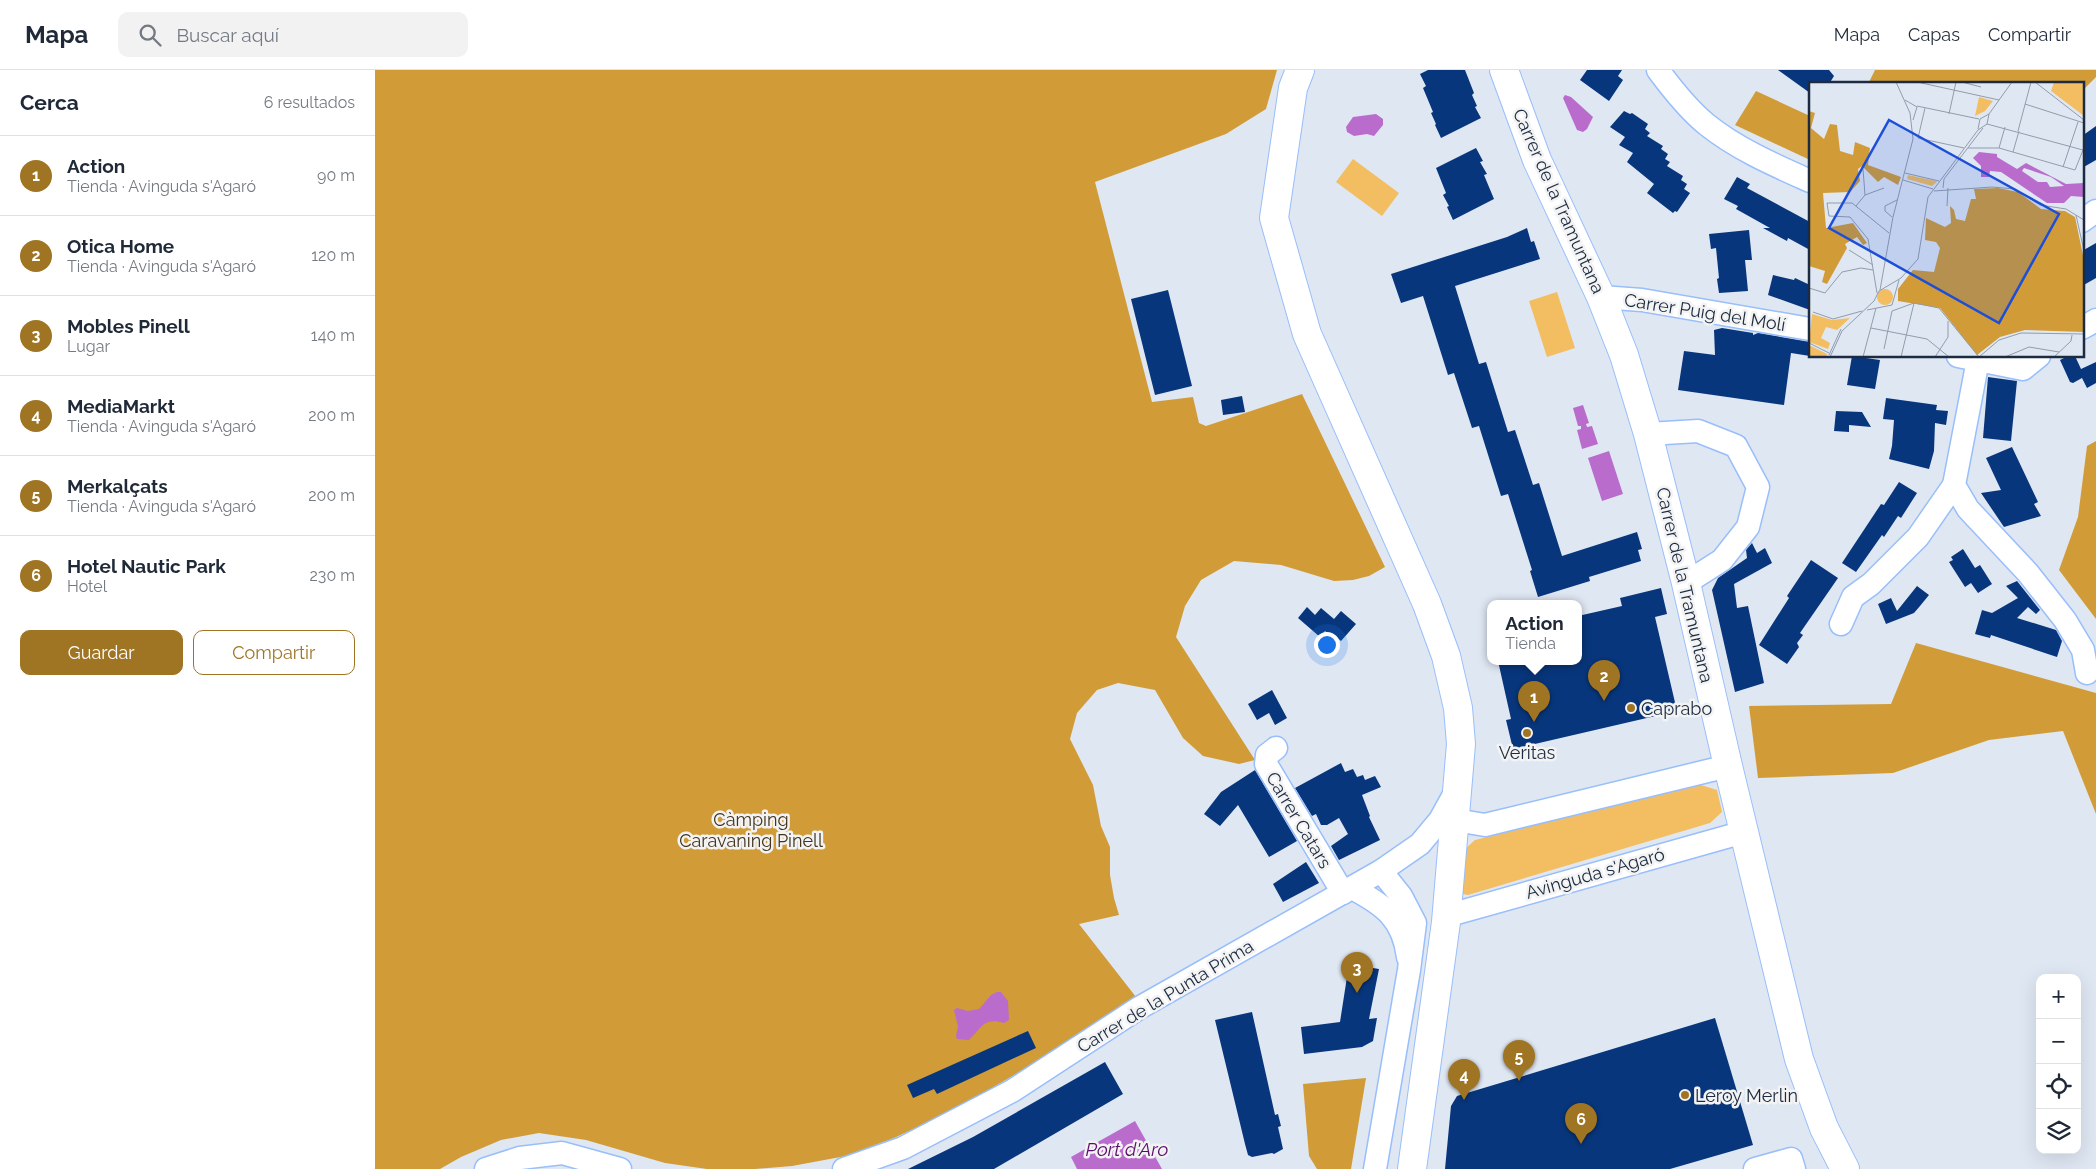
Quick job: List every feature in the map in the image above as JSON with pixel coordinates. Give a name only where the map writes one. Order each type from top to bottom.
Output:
[{"type":"main road","points":[[1300,70],[1293,88],[1274,218],[1307,334],[1427,604],[1446,656],[1458,708],[1461,744],[1446,916],[1412,1169]]},
{"type":"main road","name":"Carrer de la Tramuntana","points":[[1504,70],[1537,160],[1601,297],[1624,355],[1649,434],[1686,583],[1727,766],[1799,1059],[1824,1128],[1845,1169]]},
{"type":"street","points":[[1658,70],[1672,90],[1706,124],[1747,152],[1809,181]]},
{"type":"street","points":[[2083,220],[2096,211]]},
{"type":"street","name":"Carrer Puig del Molí","points":[[1601,297],[1642,300],[1809,329]]},
{"type":"street","points":[[2083,327],[2096,320]]},
{"type":"street","points":[[1841,624],[1853,597],[1871,584],[1918,537],[1954,484],[1968,358],[2023,369],[2037,358]]},
{"type":"street","points":[[1649,434],[1698,431],[1736,446],[1758,487],[1748,527],[1722,560],[1686,583]]},
{"type":"street","points":[[1954,484],[1968,509],[2028,573],[2065,620],[2083,650],[2087,673]]},
{"type":"street","name":"Carrer Catars","points":[[1276,748],[1267,755],[1266,764],[1347,890]]},
{"type":"street","points":[[1455,820],[1485,825],[1727,766]]},
{"type":"street","name":"Carrer de la Punta Prima","points":[[844,1169],[903,1148],[1012,1091],[1139,1008],[1381,871],[1420,844],[1440,820],[1458,788]]},
{"type":"street","name":"Avinguda s'Agaró","points":[[1446,916],[1744,832]]},
{"type":"street","points":[[1375,1169],[1415,924],[1401,896],[1381,871]]},
{"type":"street","points":[[1347,890],[1380,903],[1395,920],[1406,943],[1409,970]]},
{"type":"street","points":[[1409,970],[1438,975]]},
{"type":"street","points":[[486,1169],[520,1158],[562,1154],[620,1169]]},
{"type":"street","points":[[1755,1169],[1793,1164]]},
{"type":"shaded area","points":[[1353,159],[1399,193],[1382,216],[1336,182]]},
{"type":"shaded area","points":[[1557,292],[1575,348],[1547,357],[1529,301]]},
{"type":"shaded area","points":[[1701,785],[1717,790],[1722,812],[1710,823],[1468,895],[1458,893],[1464,850],[1475,840]]},
{"type":"green space","name":"Càmping Caravaning Pinell","points":[[375,70],[1277,70],[1266,109],[1226,134],[1095,182],[1152,402],[1193,397],[1199,423],[1206,426],[1302,394],[1385,567],[1369,576],[1353,580],[1334,581],[1281,565],[1234,561],[1201,580],[1185,606],[1176,637],[1255,760],[1239,764],[1203,756],[1183,738],[1155,690],[1118,683],[1097,690],[1077,713],[1070,739],[1093,785],[1101,826],[1110,847],[1110,875],[1119,915],[1079,924],[1136,997],[1043,1058],[956,1109],[894,1138],[846,1156],[792,1166],[755,1169],[707,1169],[665,1163],[586,1140],[539,1133],[501,1140],[461,1157],[440,1169],[375,1169]]},
{"type":"green space","points":[[1875,70],[2096,70],[2096,77],[2083,90],[2083,82],[1869,82]]},
{"type":"green space","points":[[1756,91],[1809,116],[1809,160],[1735,125]]},
{"type":"green space","points":[[2096,441],[2096,619],[2059,570],[2078,517],[2087,446]]},
{"type":"green space","points":[[1916,643],[2096,693],[2096,814],[2063,731],[1989,740],[1893,773],[1758,778],[1749,706],[1891,704]]},
{"type":"green space","points":[[1366,1078],[1351,1169],[1317,1169],[1309,1156],[1303,1084]]},
{"type":"water","points":[[1565,95],[1571,97],[1593,117],[1587,129],[1583,132],[1577,130],[1563,98]]},
{"type":"water","points":[[1376,114],[1383,119],[1383,125],[1374,136],[1367,134],[1354,136],[1347,132],[1346,127],[1353,117]]},
{"type":"water","points":[[1583,405],[1589,423],[1586,424],[1587,427],[1592,426],[1598,444],[1582,449],[1577,430],[1581,429],[1581,426],[1578,426],[1573,408]]},
{"type":"water","points":[[1609,451],[1623,494],[1602,501],[1588,458]]},
{"type":"water","points":[[1001,992],[1008,1001],[1009,1020],[1004,1023],[991,1021],[983,1025],[969,1040],[957,1039],[958,1026],[954,1010],[957,1008],[968,1011],[979,1009],[991,995]]},
{"type":"water","name":"Port d'Aro","points":[[1135,1121],[1162,1169],[1077,1169],[1071,1157]]},
{"type":"building","points":[[1428,70],[1465,70],[1474,93],[1472,95],[1477,106],[1475,107],[1481,118],[1441,138],[1423,88],[1426,86],[1420,74]]},
{"type":"building","points":[[1587,70],[1622,70],[1618,76],[1623,80],[1609,101],[1580,80]]},
{"type":"building","points":[[1778,70],[1829,70],[1834,76],[1830,82],[1809,82],[1809,92]]},
{"type":"building","points":[[1624,111],[1632,113],[1648,124],[1645,129],[1650,133],[1647,136],[1663,146],[1661,149],[1668,154],[1665,159],[1670,162],[1667,166],[1683,176],[1681,180],[1687,184],[1684,189],[1690,193],[1677,212],[1673,213],[1647,193],[1654,184],[1627,162],[1633,153],[1619,145],[1625,137],[1610,127]]},
{"type":"building","points":[[2096,126],[2096,160],[2083,167],[2083,135]]},
{"type":"building","points":[[1476,148],[1483,161],[1480,162],[1487,174],[1484,175],[1494,199],[1453,220],[1443,195],[1446,193],[1436,168]]},
{"type":"building","points":[[1737,177],[1750,184],[1747,188],[1809,221],[1809,249],[1788,238],[1787,241],[1763,228],[1770,228],[1736,209],[1738,206],[1724,199]]},
{"type":"building","points":[[1527,228],[1531,242],[1534,241],[1540,259],[1455,286],[1479,364],[1486,362],[1508,432],[1515,430],[1533,485],[1539,483],[1562,556],[1637,532],[1642,549],[1638,550],[1641,561],[1589,577],[1590,581],[1538,597],[1530,571],[1532,570],[1508,494],[1501,496],[1479,426],[1472,428],[1454,373],[1448,375],[1423,296],[1401,303],[1391,274],[1507,237]]},
{"type":"building","points":[[1749,230],[1752,260],[1745,260],[1748,291],[1719,293],[1716,248],[1711,249],[1709,234]]},
{"type":"building","points":[[2096,243],[2096,278],[2083,285],[2083,250]]},
{"type":"building","points":[[1773,275],[1794,280],[1795,278],[1809,285],[1809,310],[1768,295]]},
{"type":"building","points":[[1168,290],[1192,386],[1155,395],[1131,299]]},
{"type":"building","points":[[1722,328],[1753,333],[1753,335],[1758,333],[1809,342],[1809,356],[1791,353],[1784,405],[1678,390],[1684,351],[1715,355],[1714,330]]},
{"type":"building","points":[[1852,358],[1880,360],[1875,389],[1847,385]]},
{"type":"building","points":[[2076,358],[2081,369],[2096,362],[2096,383],[2087,388],[2082,378],[2073,383],[2070,382],[2060,360]]},
{"type":"building","points":[[1988,377],[2017,381],[2011,441],[1983,438]]},
{"type":"building","points":[[1242,396],[1245,412],[1223,415],[1221,400]]},
{"type":"building","points":[[1886,398],[1937,405],[1936,410],[1948,411],[1946,425],[1935,423],[1934,451],[1929,469],[1889,459],[1894,420],[1883,419]]},
{"type":"building","points":[[1836,411],[1862,412],[1871,427],[1849,425],[1849,432],[1834,431]]},
{"type":"building","points":[[2012,447],[2038,502],[2034,504],[2041,516],[2004,527],[1981,493],[2001,490],[1986,458]]},
{"type":"building","points":[[1899,482],[1917,493],[1901,518],[1898,516],[1884,537],[1882,535],[1856,572],[1842,563],[1881,504],[1884,505]]},
{"type":"building","points":[[1752,543],[1757,553],[1765,548],[1772,563],[1734,584],[1737,608],[1748,606],[1764,683],[1735,692],[1712,590],[1718,578],[1747,558],[1746,550]]},
{"type":"building","points":[[1963,549],[1975,568],[1980,565],[1992,584],[1978,593],[1971,583],[1965,587],[1949,562],[1953,560],[1951,557]]},
{"type":"building","points":[[1811,560],[1838,578],[1800,633],[1803,635],[1797,643],[1799,647],[1787,664],[1759,645],[1789,598],[1787,596]]},
{"type":"building","points":[[2017,581],[2040,610],[2036,614],[2028,607],[2017,618],[2056,630],[2062,641],[2057,657],[1991,635],[1990,638],[1975,634],[1982,610],[1992,613],[2018,598],[2006,586]]},
{"type":"building","points":[[1917,586],[1929,595],[1914,613],[1886,624],[1878,604],[1891,598],[1897,611]]},
{"type":"building","points":[[1661,588],[1667,614],[1655,617],[1677,711],[1513,749],[1506,720],[1511,719],[1499,665],[1582,665],[1582,615],[1622,606],[1620,598]]},
{"type":"building","points":[[1307,607],[1315,615],[1321,608],[1334,619],[1341,611],[1356,624],[1341,641],[1325,631],[1320,637],[1298,618]]},
{"type":"building","points":[[1272,690],[1287,718],[1275,725],[1269,713],[1257,720],[1248,704]]},
{"type":"building","points":[[1341,763],[1345,772],[1353,769],[1357,777],[1363,775],[1365,780],[1375,776],[1381,787],[1362,795],[1369,817],[1380,840],[1339,860],[1331,846],[1348,834],[1339,818],[1327,825],[1321,825],[1316,814],[1312,816],[1295,788]]},
{"type":"building","points":[[1255,770],[1297,841],[1269,857],[1238,805],[1220,826],[1204,814],[1221,792]]},
{"type":"building","points":[[1306,862],[1319,883],[1283,902],[1273,884]]},
{"type":"building","points":[[1349,964],[1379,969],[1369,1019],[1377,1018],[1373,1041],[1362,1047],[1304,1054],[1301,1027],[1340,1022]]},
{"type":"building","points":[[1252,1012],[1275,1115],[1278,1114],[1281,1126],[1278,1127],[1283,1149],[1274,1154],[1252,1157],[1248,1155],[1245,1144],[1215,1020]]},
{"type":"building","points":[[1715,1018],[1753,1145],[1670,1169],[1445,1169],[1451,1106],[1457,1096]]},
{"type":"building","points":[[1028,1031],[1036,1048],[937,1094],[934,1089],[913,1098],[907,1085]]},
{"type":"building","points":[[1105,1062],[1123,1094],[994,1169],[908,1169],[973,1137]]},
{"type":"place","name":"Otica Home","points":[[1604,701]]},
{"type":"place","name":"Caprabo","points":[[1631,708]]},
{"type":"place","name":"Action","points":[[1534,722]]},
{"type":"place","name":"Veritas","points":[[1527,733]]},
{"type":"place","name":"Mobles Pinell","points":[[1357,993]]},
{"type":"place","name":"Merkalçats","points":[[1519,1081]]},
{"type":"place","name":"Leroy Merlin","points":[[1685,1095]]},
{"type":"place","name":"MediaMarkt","points":[[1464,1100]]},
{"type":"place","name":"Hotel Nautic Park","points":[[1581,1144]]}]
